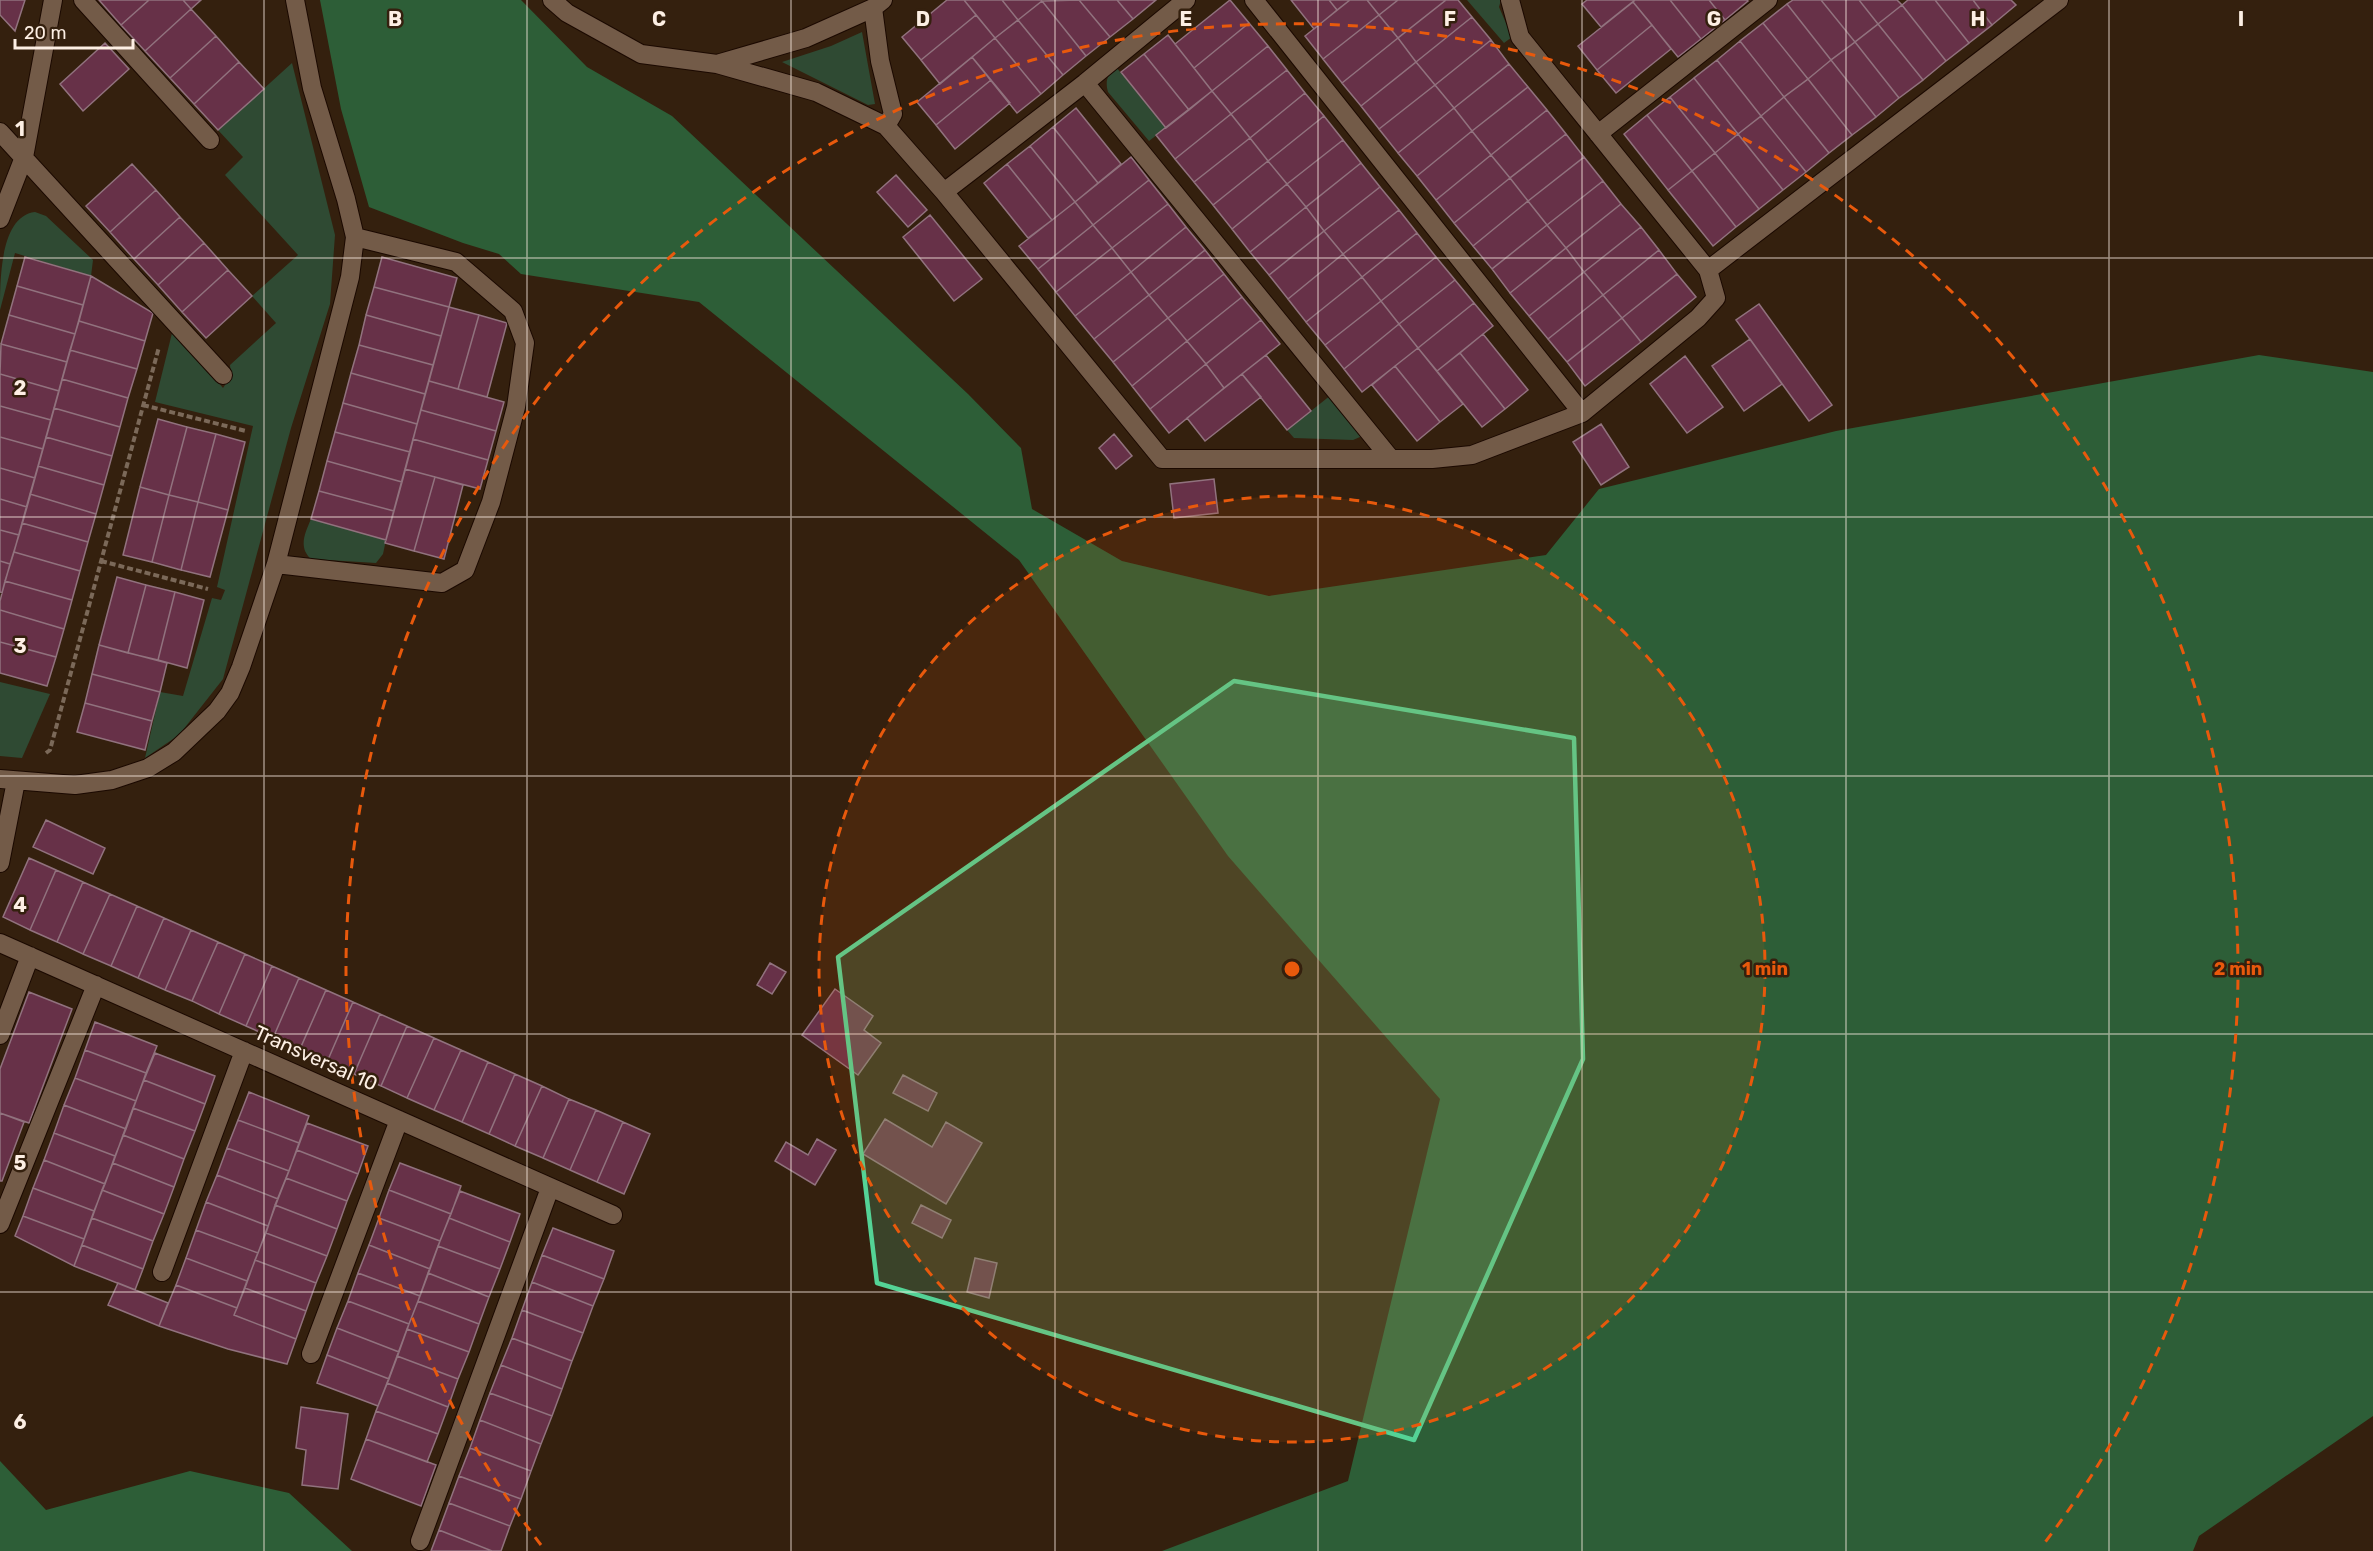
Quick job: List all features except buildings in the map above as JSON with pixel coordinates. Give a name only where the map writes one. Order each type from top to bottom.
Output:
[{"type":"street","points":[[0,219],[24,157],[53,0]]},
{"type":"street","points":[[83,0],[210,140]]},
{"type":"street","points":[[0,863],[8,780],[75,785],[112,780],[148,768],[174,752],[200,730],[230,693],[241,667],[276,564],[350,277],[355,237],[346,199],[312,88],[295,0]]},
{"type":"street","points":[[552,0],[567,13],[641,54],[717,64],[816,92],[885,126],[944,192],[1161,459],[1432,459],[1472,455],[1582,413],[1698,318],[1716,298],[1708,270],[1520,37],[1510,0]]},
{"type":"street","points":[[944,192],[1084,83],[1185,0]]},
{"type":"street","points":[[1254,0],[1582,413]]},
{"type":"street","points":[[1598,134],[1768,0]]},
{"type":"street","points":[[1708,270],[2059,0]]},
{"type":"street","points":[[717,64],[806,38],[878,4],[880,61],[893,114],[885,126]]},
{"type":"street","points":[[1084,83],[1391,459]]},
{"type":"street","points":[[0,132],[223,375]]},
{"type":"street","points":[[276,564],[442,583],[465,570],[491,502],[516,407],[525,344],[513,311],[456,262],[355,237]]},
{"type":"street","name":"Transversal 10","points":[[0,943],[613,1215]]},
{"type":"street","points":[[0,1035],[30,956]]},
{"type":"street","points":[[0,1224],[96,985]]},
{"type":"street","points":[[162,1272],[244,1051]]},
{"type":"street","points":[[311,1354],[399,1120]]},
{"type":"street","points":[[420,1541],[550,1188]]},
{"type":"path","points":[[8,780],[50,750],[168,315]]},
{"type":"path","points":[[143,405],[246,431]]},
{"type":"path","points":[[101,561],[208,588]]},
{"type":"highlighted area","points":[[1234,681],[1574,738],[1583,1059],[1414,1440],[877,1283],[838,957]]},
{"type":"green space","points":[[320,0],[521,0],[587,67],[672,116],[968,394],[1021,448],[1032,509],[1122,561],[1269,596],[1546,555],[1599,489],[1836,431],[2259,355],[2373,372],[2373,1416],[2199,1536],[2193,1551],[1162,1551],[1348,1481],[1440,1099],[1228,856],[1019,560],[699,302],[521,274],[499,254],[463,243],[369,207],[341,109]]},
{"type":"green space","points":[[1467,0],[1501,0],[1499,7],[1512,37],[1504,43]]},
{"type":"green space","points":[[862,32],[875,104],[868,105],[782,62],[831,46]]},
{"type":"green space","points":[[292,63],[335,235],[330,304],[291,428],[223,679],[179,735],[145,758],[160,692],[183,696],[212,598],[221,600],[225,590],[217,587],[253,426],[155,402],[173,329],[223,388],[231,376],[230,365],[276,323],[252,296],[298,255],[225,175],[243,157],[218,130]]},
{"type":"green space","points":[[1116,67],[1166,128],[1149,141],[1108,92],[1108,78]]},
{"type":"green space","points":[[35,212],[46,216],[93,260],[91,276],[15,253],[0,310],[2,267],[9,237],[23,216]]},
{"type":"green space","points":[[1331,395],[1363,432],[1360,437],[1353,440],[1294,438],[1287,430]]},
{"type":"green space","points":[[311,519],[386,540],[383,554],[376,563],[311,559],[304,545]]},
{"type":"green space","points":[[0,682],[50,694],[22,758],[0,756]]},
{"type":"green space","points":[[0,1461],[46,1510],[190,1471],[289,1493],[352,1551],[0,1551]]}]
